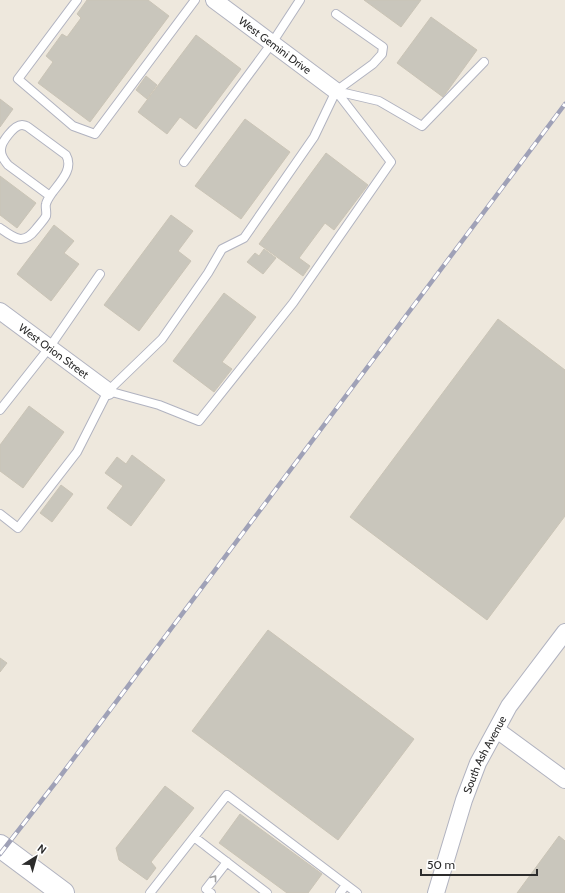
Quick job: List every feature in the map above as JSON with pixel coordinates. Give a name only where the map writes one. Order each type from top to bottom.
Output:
[{"type":"main road","points":[[0,846],[63,893]]},
{"type":"street","name":"West Gemini Drive","points":[[214,0],[336,91]]},
{"type":"street","name":"West Orion Street","points":[[0,311],[108,392]]},
{"type":"street","name":"South Ash Avenue","points":[[436,893],[464,800],[478,763],[509,706],[565,632]]},
{"type":"street","points":[[497,730],[565,780]]},
{"type":"lane","points":[[77,0],[18,79],[72,126],[95,134],[195,0]]},
{"type":"lane","points":[[184,162],[272,43],[300,0]]},
{"type":"lane","points":[[0,514],[18,528],[77,452],[108,392],[162,339],[208,273],[222,249],[244,238],[314,137],[336,91],[373,64],[382,54],[383,48],[336,14]]},
{"type":"lane","points":[[336,91],[379,101],[422,126],[484,62]]},
{"type":"lane","points":[[108,392],[159,405],[198,421],[293,303],[391,162],[336,91]]},
{"type":"lane","points":[[0,228],[14,238],[27,238],[46,216],[46,203],[67,171],[69,160],[66,155],[28,127],[23,125],[17,127],[1,146],[0,151],[3,159],[8,165],[50,196]]},
{"type":"lane","points":[[0,410],[49,348],[100,274]]},
{"type":"lane","points":[[150,893],[227,795],[357,893]]},
{"type":"lane","points":[[194,837],[267,893]]},
{"type":"lane","points":[[211,893],[206,889],[227,862]]},
{"type":"lane","points":[[340,893],[346,885]]},
{"type":"building","points":[[87,0],[148,0],[169,16],[90,122],[38,83],[53,62],[46,56],[62,34],[67,37],[81,18],[77,14]]},
{"type":"building","points":[[364,0],[421,0],[401,27]]},
{"type":"building","points":[[431,17],[477,50],[443,97],[397,63]]},
{"type":"building","points":[[196,35],[241,69],[196,129],[180,117],[167,134],[138,112]]},
{"type":"building","points":[[146,76],[157,85],[147,99],[136,90]]},
{"type":"building","points":[[0,99],[13,109],[0,127]]},
{"type":"building","points":[[245,119],[290,152],[241,219],[195,186]]},
{"type":"building","points":[[326,153],[368,185],[334,230],[325,223],[299,258],[310,266],[303,276],[259,244]]},
{"type":"building","points":[[0,176],[36,203],[17,228],[0,215]]},
{"type":"building","points":[[171,215],[193,231],[178,251],[191,261],[139,331],[104,305]]},
{"type":"building","points":[[54,225],[74,241],[64,253],[79,264],[51,301],[17,274]]},
{"type":"building","points":[[264,249],[276,258],[263,274],[247,262],[255,253],[259,256]]},
{"type":"building","points":[[224,293],[256,317],[222,362],[232,369],[214,392],[173,361]]},
{"type":"building","points":[[498,319],[565,370],[565,516],[487,620],[350,517]]},
{"type":"building","points":[[29,406],[64,432],[23,488],[0,471],[0,445]]},
{"type":"building","points":[[132,455],[165,480],[131,526],[107,508],[123,486],[105,473],[117,457],[126,464]]},
{"type":"building","points":[[61,485],[73,494],[52,522],[40,513]]},
{"type":"building","points":[[268,630],[414,739],[338,840],[192,731]]},
{"type":"building","points":[[0,658],[7,663],[0,672]]},
{"type":"building","points":[[165,786],[194,808],[151,862],[156,868],[147,880],[119,860],[116,848]]},
{"type":"building","points":[[240,814],[322,874],[308,893],[287,893],[219,843]]},
{"type":"building","points":[[559,836],[565,841],[565,893],[517,893]]},
{"type":"railway","points":[[0,854],[56,782],[565,104]]}]
